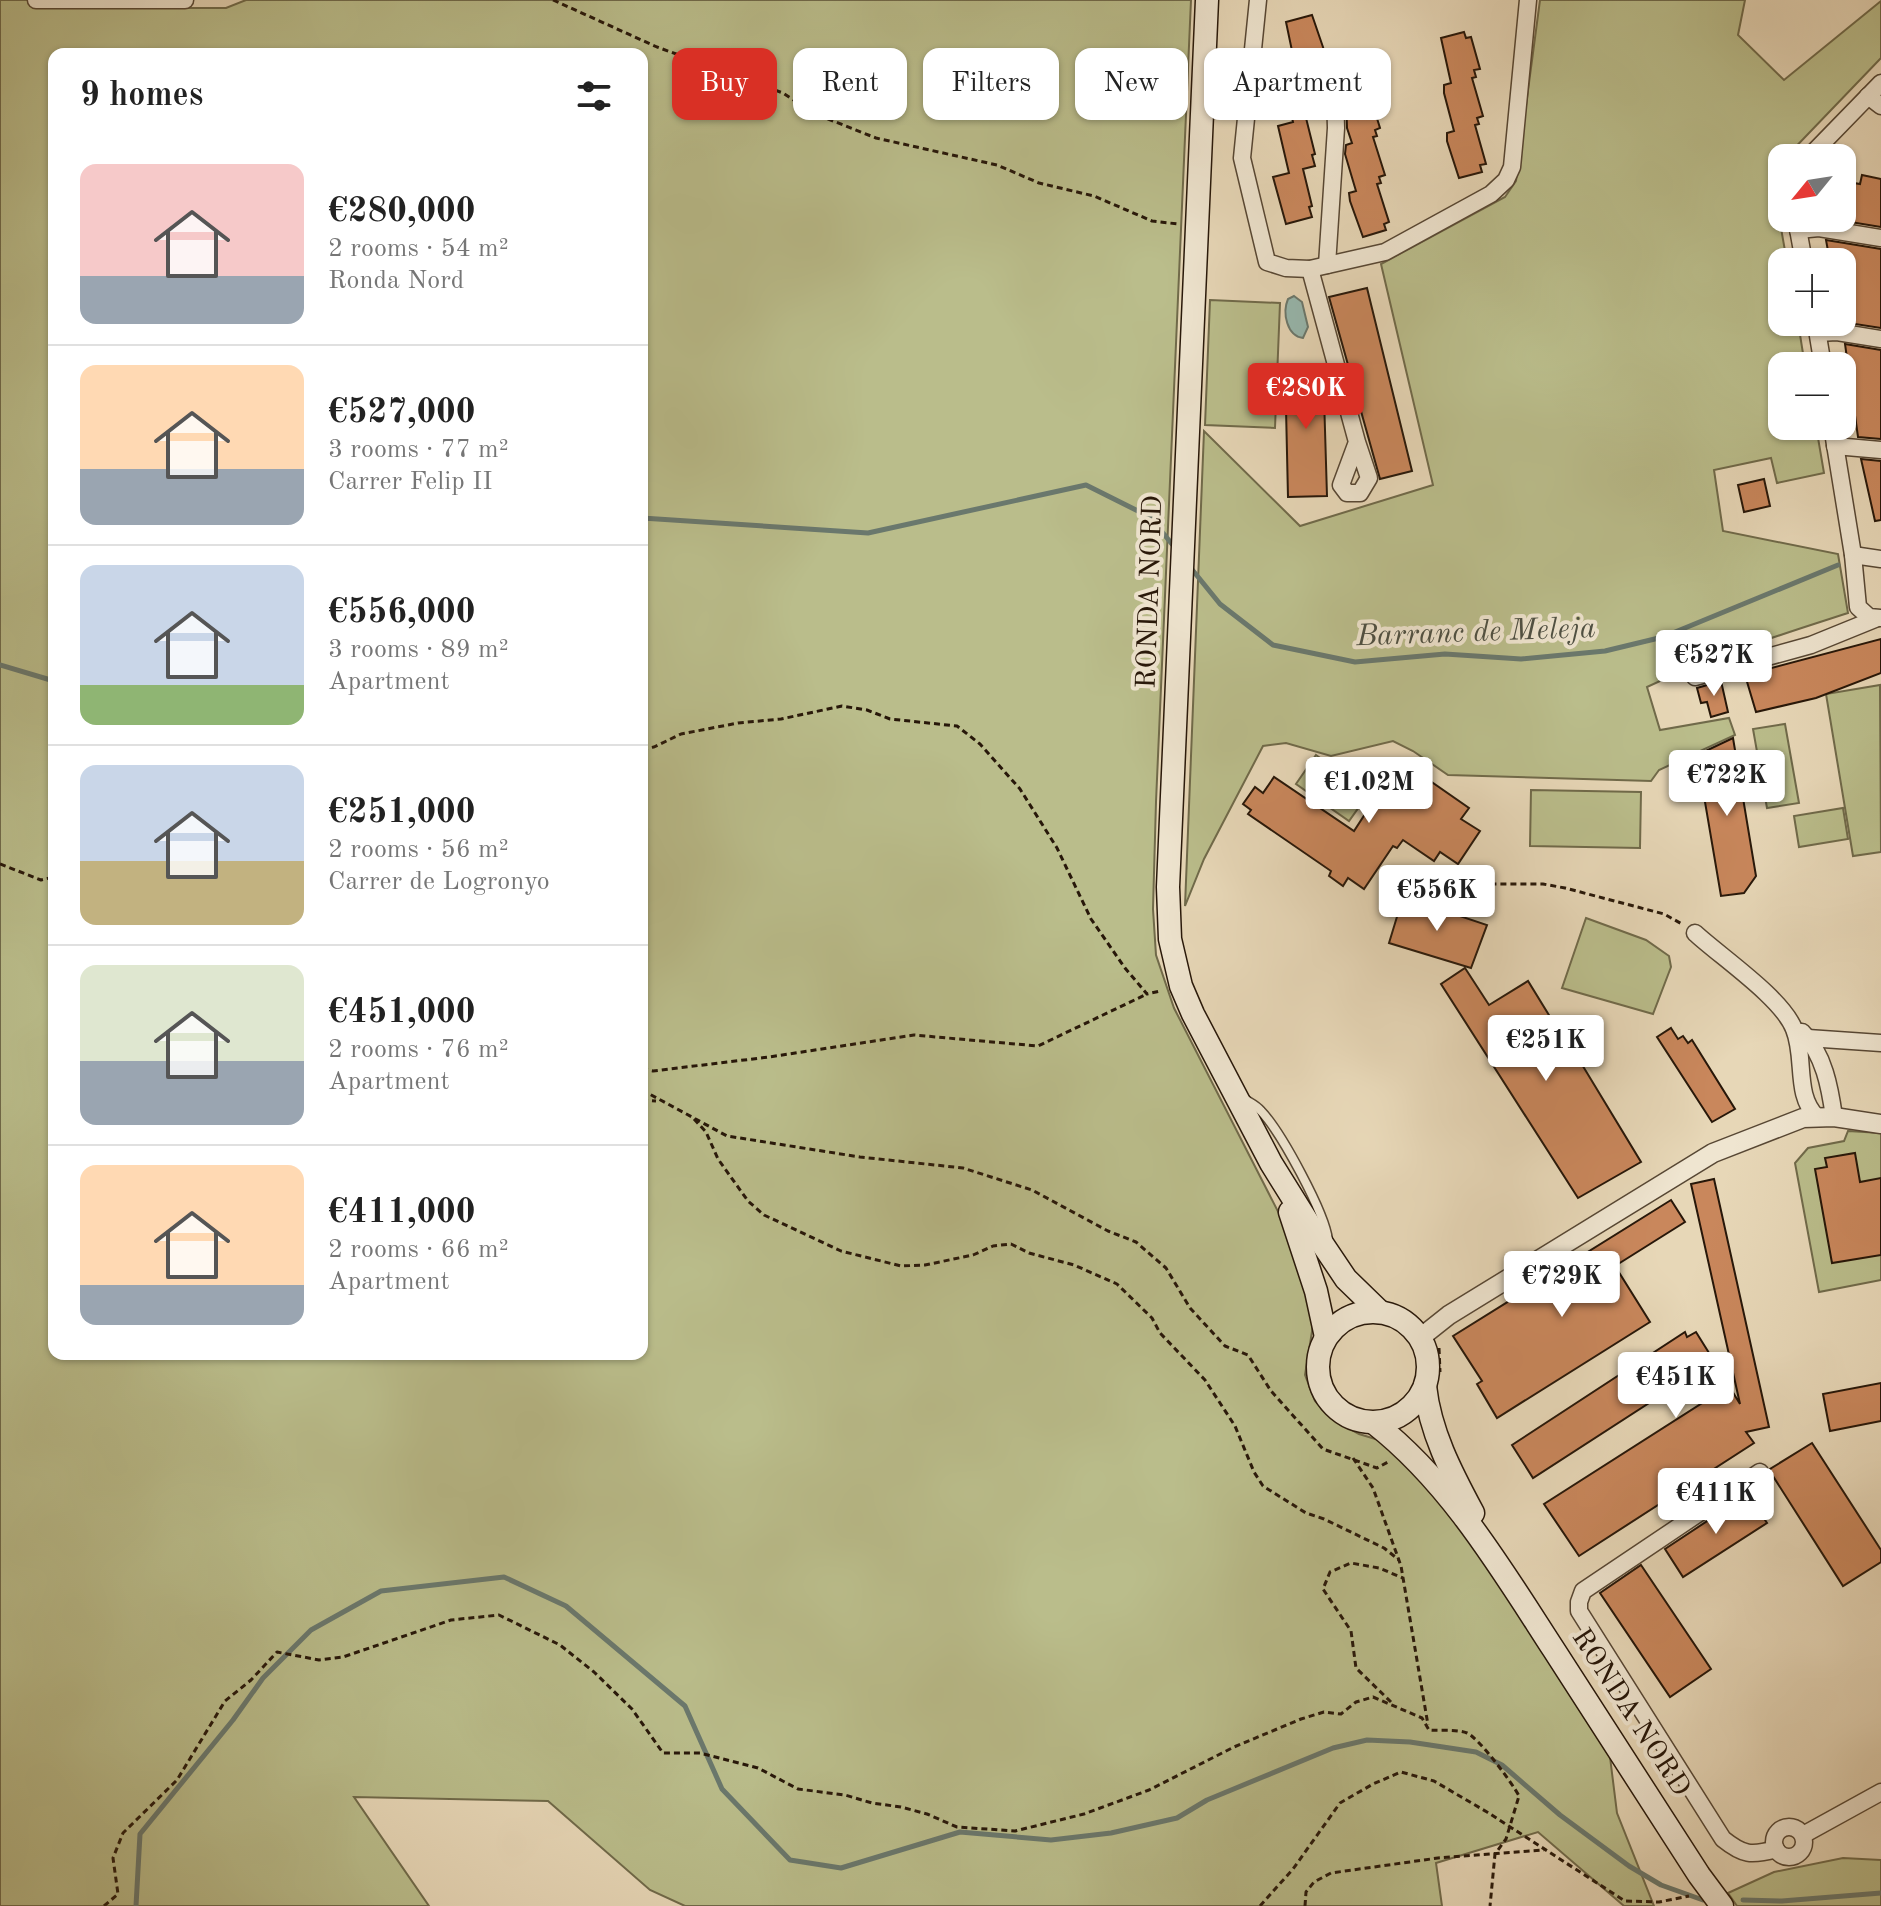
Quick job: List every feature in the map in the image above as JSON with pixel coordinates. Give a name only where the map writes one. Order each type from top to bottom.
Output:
[{"type":"main road","name":"RONDA NORD","points":[[1207,0],[1167,912],[1170,939],[1181,986],[1193,1014],[1271,1163],[1346,1279],[1380,1312]]},
{"type":"main road","name":"RONDA NORD","points":[[1271,1163],[1297,1230],[1326,1337]]},
{"type":"main road","points":[[1364,1312],[1396,1316],[1430,1340],[1427,1356],[1432,1384],[1405,1412],[1390,1420],[1374,1423],[1342,1413],[1329,1401],[1321,1387],[1319,1353],[1336,1325],[1349,1317],[1364,1312]]},
{"type":"main road","name":"RONDA NORD","points":[[1432,1384],[1432,1425],[1450,1469],[1511,1584]]},
{"type":"main road","name":"RONDA NORD","points":[[1374,1423],[1402,1444],[1434,1479],[1511,1584],[1711,1895]]},
{"type":"street","points":[[36,0],[185,0]]},
{"type":"street","points":[[1258,0],[1242,158],[1267,262],[1286,268],[1319,267],[1385,252],[1491,194],[1506,180],[1512,167],[1528,0]]},
{"type":"street","points":[[1824,144],[1874,101],[1881,83]]},
{"type":"street","points":[[1336,120],[1319,267],[1357,442]]},
{"type":"street","points":[[1844,232],[1881,238]]},
{"type":"street","points":[[1856,335],[1881,339]]},
{"type":"street","points":[[1834,440],[1853,555],[1859,622],[1854,628]]},
{"type":"street","points":[[1835,446],[1881,450]]},
{"type":"street","points":[[1853,555],[1881,559]]},
{"type":"street","points":[[1858,607],[1864,615],[1878,619]]},
{"type":"street","points":[[1695,677],[1811,645],[1878,619]]},
{"type":"street","points":[[1695,933],[1763,992],[1802,1035],[1824,1068],[1826,1117]]},
{"type":"street","points":[[1802,1035],[1881,1043]]},
{"type":"street","points":[[1786,1123],[1803,1098],[1802,1035]]},
{"type":"street","points":[[1803,1098],[1826,1117]]},
{"type":"street","points":[[1430,1340],[1449,1315],[1713,1153],[1803,1118],[1826,1117],[1881,1124]]},
{"type":"street","points":[[1760,1472],[1583,1591],[1579,1611],[1723,1839],[1740,1852],[1760,1853],[1776,1849],[1776,1834],[1782,1828],[1797,1829],[1803,1835],[1881,1792]]},
{"type":"lane","points":[[1236,1096],[1260,1109],[1278,1135],[1325,1223],[1333,1261]]},
{"type":"path","points":[[553,0],[657,47],[783,93],[813,113],[876,138],[997,165],[1039,183],[1094,196],[1152,221],[1198,226]]},
{"type":"path","points":[[648,748],[681,734],[793,717],[842,706],[867,710],[890,719],[957,726],[980,744],[1020,789],[1057,848],[1091,919],[1147,994]]},
{"type":"path","points":[[0,864],[41,880],[48,878]]},
{"type":"path","points":[[1393,869],[1435,884],[1543,884],[1565,888],[1664,914],[1695,933]]},
{"type":"path","points":[[648,1070],[769,1057],[914,1035],[1038,1046],[1147,994],[1181,986]]},
{"type":"path","points":[[648,1094],[727,1136],[860,1157],[963,1168],[1032,1190],[1108,1231],[1136,1242],[1166,1268],[1190,1308],[1225,1346],[1248,1355],[1271,1391],[1323,1449],[1377,1468],[1401,1454],[1402,1444]]},
{"type":"path","points":[[648,1100],[660,1101]]},
{"type":"path","points":[[694,1119],[706,1132],[718,1159],[748,1201],[764,1215],[841,1251],[901,1266],[925,1265],[1011,1244],[1029,1253],[1074,1265],[1117,1284],[1152,1318],[1160,1333],[1205,1380],[1235,1426],[1263,1486],[1306,1513],[1384,1548],[1399,1560]]},
{"type":"path","points":[[1430,1340],[1441,1374],[1432,1384]]},
{"type":"path","points":[[1353,1458],[1373,1488],[1399,1560],[1429,1730]]},
{"type":"path","points":[[1403,1578],[1379,1568],[1351,1563],[1330,1572],[1323,1589],[1351,1631],[1356,1668],[1393,1704],[1408,1714],[1422,1718],[1429,1730]]},
{"type":"path","points":[[104,1906],[118,1894],[113,1858],[123,1833],[177,1780],[225,1701],[251,1680],[277,1652],[319,1660],[343,1657],[451,1620],[499,1615],[560,1645],[594,1672],[632,1709],[663,1753],[707,1755],[758,1768],[798,1789],[901,1807],[957,1827],[1015,1831],[1084,1814],[1149,1790],[1234,1747],[1301,1719],[1324,1712],[1341,1714],[1356,1702],[1373,1697],[1393,1704]]},
{"type":"path","points":[[1429,1730],[1466,1733],[1480,1741],[1501,1772],[1510,1779],[1519,1796],[1511,1826],[1495,1854],[1490,1906]]},
{"type":"path","points":[[1260,1906],[1293,1869],[1340,1803],[1401,1772],[1434,1781],[1511,1826],[1625,1901],[1659,1902],[1711,1895]]},
{"type":"path","points":[[1305,1906],[1306,1892],[1314,1882],[1331,1873],[1438,1858],[1545,1850]]},
{"type":"green space","points":[[0,0],[171,0],[167,8],[226,8],[246,0],[1191,0],[1188,69],[1188,48],[1075,48],[1075,120],[1186,120],[1156,802],[1153,909],[1156,955],[1174,1008],[1291,1237],[1315,1313],[1305,1375],[1315,1401],[1332,1419],[1359,1434],[1382,1441],[1403,1460],[1446,1509],[1497,1581],[1610,1757],[1617,1813],[1654,1906],[1624,1906],[1538,1832],[1436,1863],[1442,1906],[685,1906],[650,1890],[548,1801],[354,1797],[429,1906],[0,1906]]},
{"type":"green space","points":[[1540,0],[1745,0],[1738,35],[1784,80],[1881,1],[1881,58],[1798,144],[1768,144],[1768,232],[1782,232],[1785,248],[1768,248],[1768,336],[1800,336],[1803,352],[1768,352],[1768,440],[1818,440],[1824,473],[1777,483],[1771,458],[1714,470],[1723,531],[1838,554],[1848,613],[1721,656],[1647,687],[1660,730],[1729,718],[1735,735],[1659,770],[1651,781],[1448,775],[1393,741],[1331,756],[1286,743],[1263,746],[1204,859],[1185,906],[1204,431],[1300,526],[1433,485],[1381,264],[1505,197],[1516,181]]},
{"type":"green space","points":[[1210,300],[1280,303],[1275,428],[1205,425]]},
{"type":"green space","points":[[1880,685],[1881,852],[1853,856],[1826,694]]},
{"type":"green space","points":[[1785,724],[1799,803],[1767,808],[1753,729]]},
{"type":"green space","points":[[1316,755],[1369,793],[1349,821],[1296,784]]},
{"type":"green space","points":[[1531,790],[1641,792],[1640,848],[1530,846]]},
{"type":"green space","points":[[1843,808],[1848,839],[1799,847],[1794,816]]},
{"type":"green space","points":[[1586,918],[1646,940],[1669,956],[1671,967],[1653,1014],[1562,988]]},
{"type":"green space","points":[[1848,1131],[1881,1133],[1881,1280],[1819,1292],[1795,1163],[1808,1148],[1844,1141]]},
{"type":"green space","points":[[1843,1858],[1881,1860],[1881,1906],[1737,1906],[1728,1893],[1774,1872]]},
{"type":"water","points":[[1294,296],[1302,302],[1308,327],[1303,338],[1293,333],[1286,317],[1288,299]]},
{"type":"building","points":[[1312,15],[1323,48],[1291,48],[1286,22]]},
{"type":"building","points":[[1464,32],[1466,38],[1471,37],[1480,69],[1474,70],[1476,77],[1472,78],[1483,116],[1477,118],[1479,124],[1475,125],[1486,164],[1480,165],[1482,172],[1459,178],[1447,141],[1447,133],[1454,131],[1444,93],[1444,85],[1451,83],[1441,38]]},
{"type":"building","points":[[1306,120],[1315,154],[1312,155],[1315,166],[1303,169],[1312,217],[1286,224],[1273,177],[1289,173],[1278,126]]},
{"type":"building","points":[[1347,120],[1378,120],[1380,128],[1375,130],[1377,136],[1373,137],[1385,175],[1379,177],[1381,183],[1377,184],[1389,222],[1384,224],[1386,230],[1363,237],[1350,201],[1349,193],[1356,191],[1345,154],[1346,145],[1352,143]]},
{"type":"building","points":[[1862,175],[1881,179],[1881,227],[1856,223],[1856,183],[1860,184]]},
{"type":"building","points":[[1826,240],[1881,249],[1881,328],[1856,324],[1856,248],[1827,248]]},
{"type":"building","points":[[1367,288],[1412,471],[1380,479],[1329,297]]},
{"type":"building","points":[[1845,344],[1881,350],[1881,439],[1858,437],[1856,352],[1846,352]]},
{"type":"building","points":[[1285,364],[1323,364],[1327,496],[1288,497]]},
{"type":"building","points":[[1861,459],[1881,461],[1881,520],[1875,521]]},
{"type":"building","points":[[1764,479],[1770,506],[1744,512],[1738,485]]},
{"type":"building","points":[[1881,639],[1881,673],[1816,698],[1756,712],[1745,675]]},
{"type":"building","points":[[1721,681],[1728,712],[1711,717],[1707,702],[1701,703],[1697,688]]},
{"type":"building","points":[[1733,738],[1756,876],[1744,893],[1721,896],[1697,755]]},
{"type":"building","points":[[1400,760],[1469,808],[1461,819],[1480,831],[1458,864],[1440,852],[1434,861],[1403,840],[1397,848],[1393,846],[1364,889],[1348,878],[1343,886],[1329,876],[1331,871],[1248,814],[1251,810],[1243,804],[1255,787],[1263,793],[1274,777],[1354,831]]},
{"type":"building","points":[[1403,897],[1487,925],[1471,968],[1389,943]]},
{"type":"building","points":[[1465,968],[1489,1005],[1528,981],[1641,1162],[1578,1198],[1441,984]]},
{"type":"building","points":[[1671,1028],[1678,1039],[1683,1036],[1688,1043],[1692,1040],[1735,1109],[1712,1122],[1657,1037]]},
{"type":"building","points":[[1855,1153],[1860,1182],[1881,1178],[1881,1255],[1832,1263],[1815,1169],[1827,1167],[1825,1158]]},
{"type":"building","points":[[1714,1179],[1769,1427],[1746,1432],[1754,1443],[1579,1556],[1544,1504],[1729,1386],[1740,1404],[1691,1184]]},
{"type":"building","points":[[1671,1200],[1685,1222],[1615,1266],[1650,1322],[1497,1418],[1477,1384],[1482,1381],[1453,1336]]},
{"type":"building","points":[[1685,1332],[1687,1337],[1696,1332],[1714,1361],[1533,1478],[1512,1445]]},
{"type":"building","points":[[1881,1383],[1881,1421],[1830,1431],[1823,1394]]},
{"type":"building","points":[[1812,1443],[1881,1550],[1881,1562],[1843,1586],[1770,1469]]},
{"type":"building","points":[[1748,1494],[1767,1523],[1683,1577],[1665,1549]]},
{"type":"building","points":[[1641,1565],[1711,1669],[1670,1697],[1600,1593]]},
{"type":"waterway","name":"Barranc de Meleja","points":[[648,518],[868,533],[1086,485],[1150,517],[1176,549]]},
{"type":"waterway","name":"Barranc de Meleja","points":[[1190,567],[1220,604],[1273,645],[1355,662],[1445,654],[1521,659],[1605,651],[1663,637],[1838,565]]},
{"type":"waterway","name":"Barranc de Meleja","points":[[0,665],[48,679]]},
{"type":"waterway","points":[[136,1906],[140,1834],[233,1720],[263,1678],[311,1630],[381,1591],[504,1577],[566,1606],[685,1706],[722,1789],[790,1860],[841,1868],[960,1832],[1051,1840],[1111,1833],[1177,1818],[1207,1800],[1333,1748],[1367,1740],[1410,1742],[1476,1752],[1502,1765],[1560,1815],[1629,1866],[1661,1885],[1703,1900]]},
{"type":"waterway","points":[[1743,1900],[1782,1901],[1881,1893]]}]
